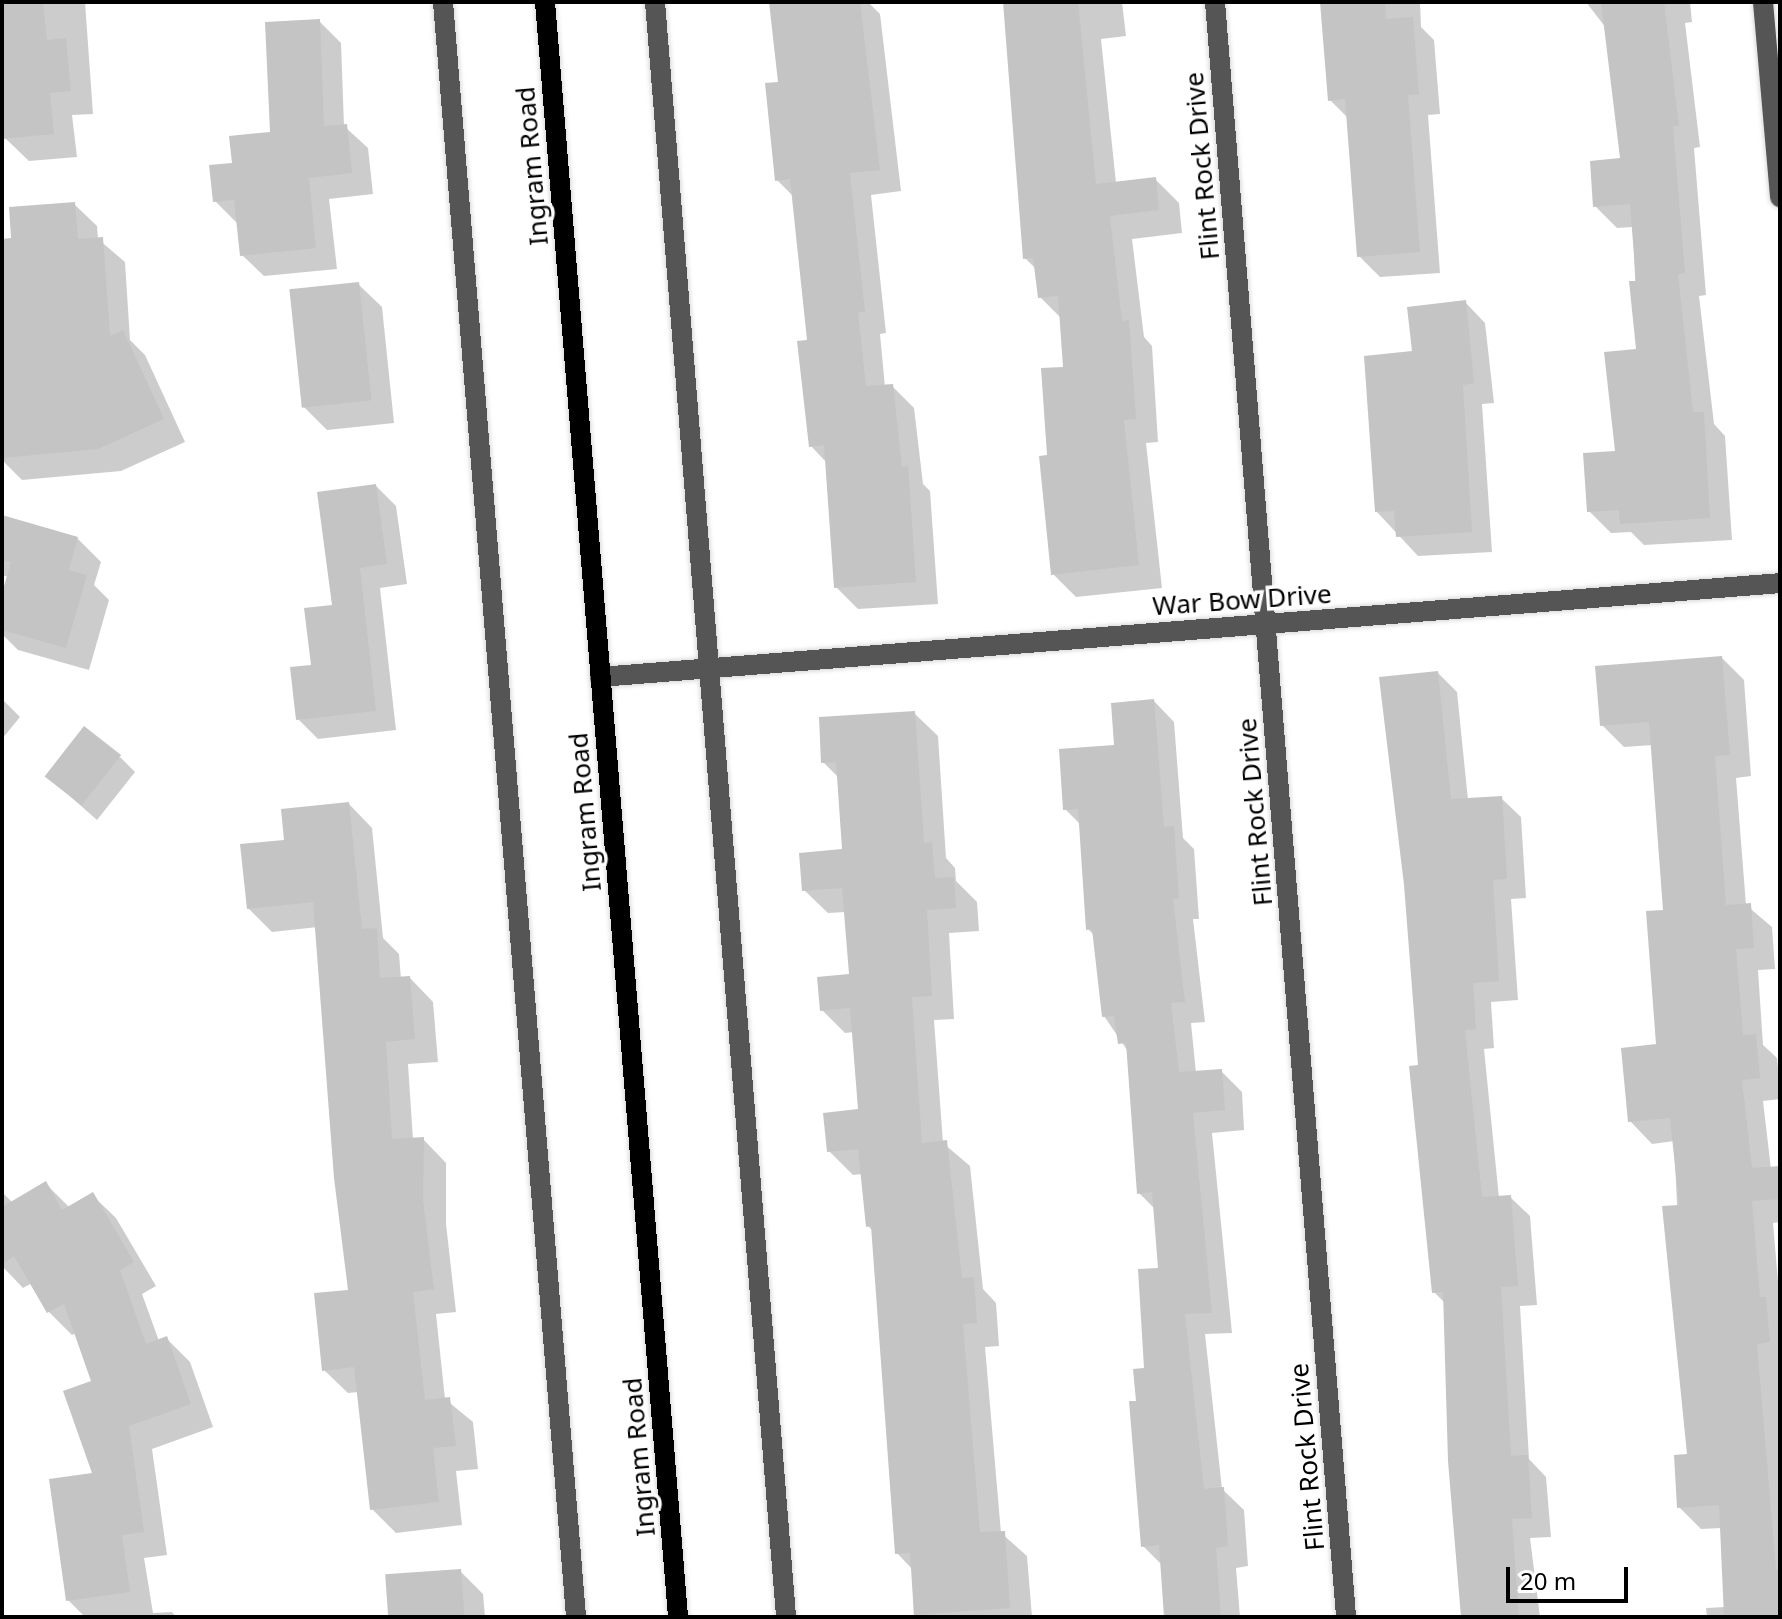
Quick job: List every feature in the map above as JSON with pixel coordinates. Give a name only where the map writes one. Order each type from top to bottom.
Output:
[{"type":"main road","name":"Ingram Road","points":[[545,2],[678,1617]]},
{"type":"street","points":[[443,2],[576,1617]]},
{"type":"street","points":[[655,2],[786,1617]]},
{"type":"street","name":"Flint Rock Drive","points":[[1215,2],[1346,1617]]},
{"type":"street","points":[[1763,2],[1780,197]]},
{"type":"street","name":"War Bow Drive","points":[[600,677],[1780,583]]},
{"type":"building","points":[[43,2],[47,40],[66,38],[71,91],[50,93],[54,134],[2,139],[2,4]]},
{"type":"building","points":[[769,2],[860,2],[880,170],[850,173],[865,312],[858,312],[866,386],[893,384],[902,467],[908,466],[916,582],[834,588],[824,445],[809,447],[797,341],[807,340],[790,179],[775,181],[765,83],[778,82]]},
{"type":"building","points":[[1003,2],[1078,2],[1096,184],[1156,177],[1159,210],[1110,216],[1122,321],[1129,320],[1136,419],[1124,420],[1139,565],[1051,575],[1039,456],[1047,455],[1041,368],[1063,367],[1058,296],[1038,298],[1033,258],[1023,259]]},
{"type":"building","points":[[1320,2],[1385,2],[1386,19],[1413,17],[1419,94],[1408,95],[1420,252],[1357,257],[1345,99],[1328,101]]},
{"type":"building","points":[[1601,2],[1664,2],[1679,126],[1673,126],[1685,273],[1678,274],[1693,412],[1704,412],[1710,518],[1620,524],[1619,510],[1587,512],[1583,453],[1615,451],[1604,352],[1636,349],[1629,281],[1636,281],[1630,204],[1593,207],[1590,161],[1620,158]]},
{"type":"building","points":[[320,19],[324,126],[347,124],[352,173],[309,178],[316,248],[240,256],[234,200],[213,202],[209,165],[232,163],[229,136],[270,132],[265,22]]},
{"type":"building","points":[[75,202],[78,239],[103,237],[110,336],[123,330],[164,419],[98,449],[2,458],[2,239],[11,238],[9,207]]},
{"type":"building","points":[[359,282],[371,400],[302,408],[289,289]]},
{"type":"building","points":[[1466,300],[1474,383],[1463,385],[1472,532],[1396,537],[1394,511],[1375,512],[1364,356],[1412,351],[1407,307]]},
{"type":"building","points":[[376,484],[387,564],[360,568],[376,711],[296,720],[290,667],[311,665],[304,608],[332,605],[317,492]]},
{"type":"building","points":[[2,515],[78,537],[69,570],[87,575],[66,648],[2,630],[2,593],[11,562],[2,560]]},
{"type":"building","points":[[1722,656],[1730,755],[1715,756],[1726,905],[1751,903],[1754,948],[1736,949],[1743,1035],[1756,1034],[1760,1078],[1742,1080],[1752,1168],[1780,1166],[1780,1199],[1752,1201],[1760,1297],[1766,1297],[1770,1342],[1757,1344],[1776,1569],[1780,1569],[1780,1617],[1724,1617],[1719,1505],[1677,1508],[1674,1455],[1687,1454],[1662,1206],[1679,1205],[1670,1118],[1628,1122],[1621,1048],[1656,1044],[1646,911],[1663,910],[1649,722],[1600,726],[1595,666]]},
{"type":"building","points":[[1438,671],[1451,799],[1502,796],[1507,879],[1493,880],[1499,981],[1473,983],[1476,1029],[1465,1030],[1482,1197],[1511,1195],[1518,1286],[1501,1287],[1511,1456],[1528,1455],[1532,1518],[1512,1519],[1519,1617],[1461,1617],[1448,1461],[1443,1292],[1432,1293],[1409,1066],[1418,1065],[1404,885],[1379,677]]},
{"type":"building","points":[[1154,699],[1164,827],[1174,826],[1179,899],[1173,899],[1185,1002],[1171,1003],[1179,1072],[1222,1069],[1225,1110],[1193,1113],[1212,1313],[1185,1314],[1204,1489],[1224,1487],[1228,1546],[1216,1548],[1221,1617],[1164,1617],[1159,1545],[1141,1547],[1129,1401],[1136,1401],[1133,1369],[1144,1368],[1138,1269],[1158,1268],[1152,1192],[1137,1194],[1126,1043],[1118,1044],[1114,1016],[1102,1017],[1092,929],[1086,930],[1078,809],[1063,810],[1059,749],[1114,745],[1111,703]]},
{"type":"building","points":[[915,711],[924,843],[932,842],[935,878],[954,877],[956,908],[927,910],[932,996],[912,997],[922,1143],[947,1140],[962,1278],[974,1277],[977,1323],[963,1324],[980,1532],[1005,1531],[1010,1608],[914,1615],[910,1553],[895,1554],[871,1226],[866,1227],[858,1149],[827,1152],[823,1113],[858,1109],[850,1008],[820,1011],[817,977],[849,974],[842,888],[802,891],[799,853],[842,849],[836,762],[821,763],[819,717]]},
{"type":"building","points":[[84,726],[121,755],[82,805],[45,776]]},
{"type":"building","points":[[349,802],[362,929],[377,928],[380,978],[410,976],[415,1039],[386,1042],[392,1139],[424,1137],[423,1200],[434,1289],[413,1292],[425,1400],[450,1397],[456,1446],[433,1448],[439,1502],[370,1510],[354,1367],[322,1371],[314,1293],[348,1290],[334,1178],[313,902],[247,909],[240,844],[284,840],[281,809]]},
{"type":"building","points":[[46,1181],[62,1210],[93,1192],[134,1262],[120,1270],[146,1344],[167,1336],[191,1404],[129,1426],[144,1532],[122,1535],[130,1592],[66,1601],[49,1479],[92,1473],[63,1391],[91,1381],[64,1304],[47,1313],[14,1256],[2,1264],[2,1207]]},
{"type":"building","points":[[461,1569],[464,1617],[388,1617],[385,1574]]}]
